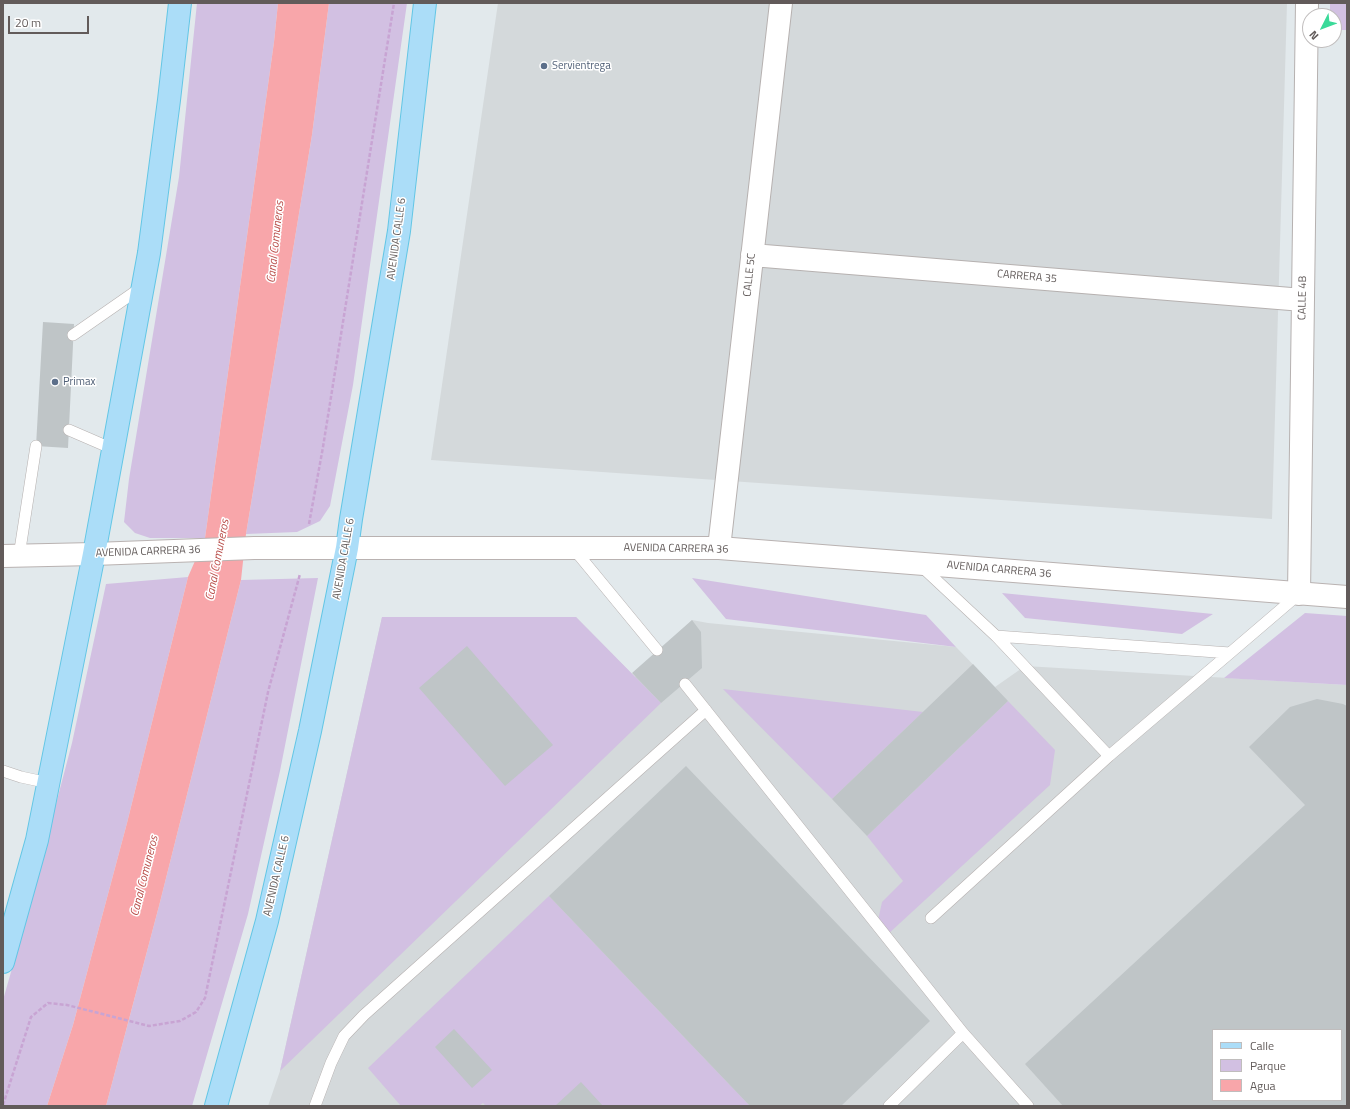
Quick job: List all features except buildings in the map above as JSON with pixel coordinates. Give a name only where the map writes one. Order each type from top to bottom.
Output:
[{"type":"main road","points":[[3,962],[37,840],[94,554],[149,254],[180,3]]},
{"type":"main road","name":"AVENIDA CALLE 6","points":[[216,1106],[267,921],[310,731],[347,548],[399,231],[425,3]]},
{"type":"street","name":"CALLE 5C","points":[[719,548],[781,3]]},
{"type":"street","name":"CALLE 4B","points":[[1300,594],[1307,3]]},
{"type":"street","name":"CARRERA 35","points":[[752,255],[1303,300]]},
{"type":"street","name":"AVENIDA CARRERA 36","points":[[11,556],[254,548],[719,548],[1347,598]]},
{"type":"lane","points":[[73,335],[142,286]]},
{"type":"lane","points":[[69,430],[113,449]]},
{"type":"lane","points":[[11,556],[36,446]]},
{"type":"lane","points":[[572,548],[657,650]]},
{"type":"lane","points":[[918,564],[996,636],[1109,756]]},
{"type":"lane","points":[[931,918],[1109,756],[1300,594]]},
{"type":"lane","points":[[996,636],[1230,653]]},
{"type":"lane","points":[[685,684],[964,1033],[1028,1106]]},
{"type":"lane","points":[[315,1106],[331,1064],[344,1036],[364,1015],[706,710]]},
{"type":"lane","points":[[3,771],[49,783]]},
{"type":"lane","points":[[889,1106],[964,1033]]},
{"type":"path","points":[[3,1105],[31,1017],[48,1004],[67,1005],[149,1026]]},
{"type":"shaded area","points":[[498,3],[1287,3],[1272,519],[431,460]]},
{"type":"shaded area","points":[[382,617],[576,617],[635,677],[692,620],[708,623],[956,647],[995,687],[1025,666],[1347,685],[1347,1106],[268,1106],[280,1071]]},
{"type":"green space","points":[[197,3],[278,3],[274,42],[205,538],[150,538],[135,533],[124,522],[129,479],[179,177]]},
{"type":"green space","points":[[329,3],[407,3],[353,385],[330,506],[320,521],[297,532],[246,534],[312,135]]},
{"type":"green space","points":[[1330,3],[1347,3],[1347,30],[1342,30],[1342,8],[1330,8]]},
{"type":"green space","points":[[188,577],[127,823],[73,1025],[47,1106],[3,1106],[3,1000],[72,743],[106,584]]},
{"type":"green space","points":[[318,578],[280,771],[248,914],[192,1106],[106,1106],[159,906],[241,580]]},
{"type":"green space","points":[[692,578],[926,615],[956,647],[726,619]]},
{"type":"green space","points":[[1002,593],[1213,614],[1182,634],[1025,618]]},
{"type":"green space","points":[[1305,613],[1347,616],[1347,685],[1224,678]]},
{"type":"green space","points":[[382,617],[576,617],[661,703],[280,1071]]},
{"type":"green space","points":[[723,689],[923,712],[832,799]]},
{"type":"green space","points":[[1008,701],[1055,750],[1050,785],[887,935],[877,925],[882,902],[903,881],[867,836]]},
{"type":"green space","points":[[549,896],[750,1106],[486,1106],[483,1103],[479,1106],[401,1106],[368,1068]]},
{"type":"water","name":"Canal Comuneros","points":[[278,3],[329,3],[312,135],[246,534],[241,580],[159,906],[106,1106],[47,1106],[73,1025],[127,823],[188,577],[205,538],[274,42]]},
{"type":"place","name":"Servientrega","points":[[544,66]]},
{"type":"place","name":"Primax","points":[[55,382]]}]
